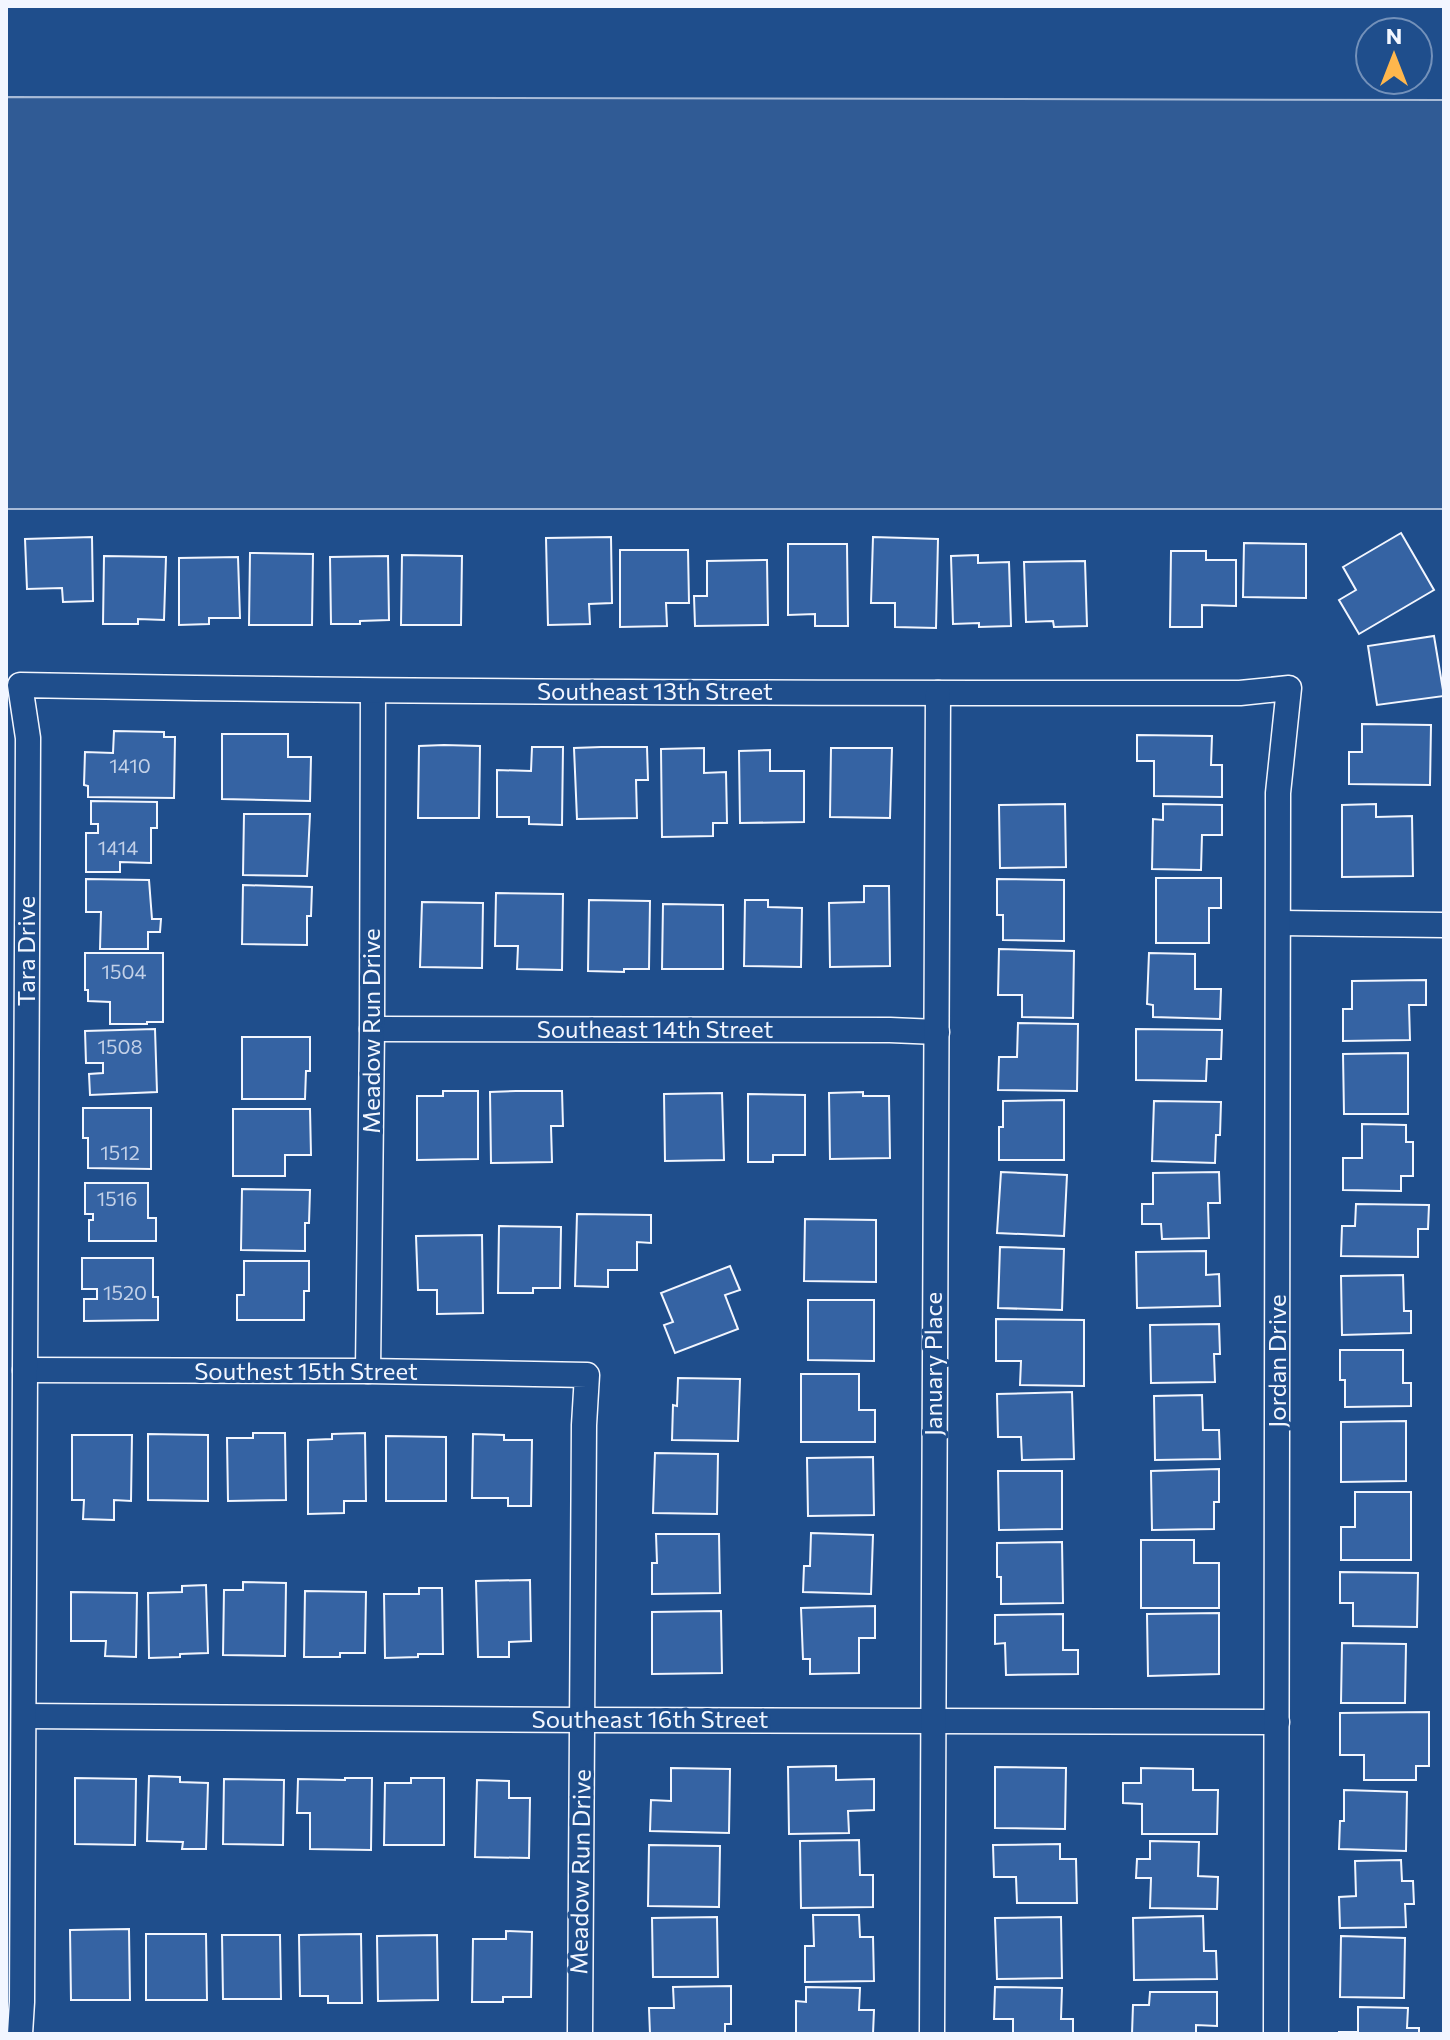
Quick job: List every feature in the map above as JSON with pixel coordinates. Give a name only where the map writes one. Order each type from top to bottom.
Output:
[{"type":"street","name":"Southeast 13th Street","points":[[20,685],[373,691],[938,693],[1240,693],[1289,688]]},
{"type":"street","name":"Tara Drive","points":[[20,685],[28,738],[16,952],[27,1010],[20,2034]]},
{"type":"street","name":"Jordan Drive","points":[[1276,2034],[1278,793],[1289,688]]},
{"type":"street","name":"Meadow Run Drive","points":[[368,1371],[373,691]]},
{"type":"street","name":"January Place","points":[[932,2034],[938,693]]},
{"type":"street","points":[[1279,923],[1444,925]]},
{"type":"street","name":"Southeast 14th Street","points":[[372,1029],[937,1032]]},
{"type":"street","name":"Southest 15th Street","points":[[25,1370],[587,1375]]},
{"type":"street","name":"Meadow Run Drive","points":[[580,2034],[584,1425],[587,1375]]},
{"type":"street","name":"Southeast 16th Street","points":[[24,1716],[1277,1722]]},
{"type":"shaded area","points":[[6,97],[1444,100],[1444,509],[6,509]]},
{"type":"building","points":[[1401,533],[1434,590],[1359,634],[1339,600],[1356,590],[1343,567]]},
{"type":"building","points":[[92,537],[93,601],[63,602],[62,588],[27,589],[25,539]]},
{"type":"building","points":[[611,537],[612,603],[589,604],[590,624],[548,625],[546,538]]},
{"type":"building","points":[[873,537],[938,539],[936,628],[895,627],[895,603],[871,603]]},
{"type":"building","points":[[1244,543],[1306,544],[1306,598],[1243,597]]},
{"type":"building","points":[[788,544],[847,544],[848,626],[815,626],[815,614],[788,615]]},
{"type":"building","points":[[620,550],[688,550],[689,603],[666,603],[667,626],[620,627]]},
{"type":"building","points":[[1171,551],[1206,551],[1206,560],[1236,560],[1236,606],[1202,605],[1202,627],[1170,627]]},
{"type":"building","points":[[250,553],[313,554],[312,625],[249,625]]},
{"type":"building","points":[[402,555],[462,556],[461,625],[401,625]]},
{"type":"building","points":[[978,555],[978,563],[1009,562],[1011,626],[953,624],[951,556]]},
{"type":"building","points":[[104,556],[166,557],[164,620],[138,619],[138,624],[103,624]]},
{"type":"building","points":[[388,556],[389,620],[331,624],[330,557]]},
{"type":"building","points":[[238,557],[240,618],[209,618],[209,624],[179,625],[179,558]]},
{"type":"building","points":[[767,560],[768,625],[695,626],[694,596],[707,596],[707,561]]},
{"type":"building","points":[[1085,561],[1087,626],[1054,627],[1053,621],[1026,622],[1024,562]]},
{"type":"building","points":[[1434,636],[1444,696],[1377,705],[1368,646]]},
{"type":"building","points":[[1362,724],[1431,725],[1430,785],[1349,784],[1349,752],[1362,752]]},
{"type":"building","points":[[114,731],[164,732],[164,737],[175,737],[174,798],[88,797],[88,786],[84,785],[85,752],[113,753]]},
{"type":"building","points":[[222,734],[288,734],[288,757],[311,757],[310,801],[222,799]]},
{"type":"building","points":[[1137,735],[1212,736],[1211,765],[1222,765],[1222,797],[1154,796],[1154,761],[1137,761]]},
{"type":"building","points":[[419,746],[480,746],[479,818],[418,818]]},
{"type":"building","points":[[532,747],[563,747],[562,825],[529,824],[529,817],[497,817],[497,770],[531,771]]},
{"type":"building","points":[[647,747],[648,780],[636,780],[637,818],[577,819],[574,748]]},
{"type":"building","points":[[704,748],[704,773],[726,772],[727,823],[713,823],[713,836],[662,837],[661,749]]},
{"type":"building","points":[[831,748],[892,748],[890,818],[830,817]]},
{"type":"building","points":[[770,750],[770,771],[804,771],[804,822],[740,823],[739,751]]},
{"type":"building","points":[[91,801],[157,802],[157,828],[151,828],[151,863],[120,862],[120,872],[86,872],[86,833],[98,833],[98,824],[91,824]]},
{"type":"building","points":[[1065,804],[1066,867],[1000,868],[999,805]]},
{"type":"building","points":[[1163,804],[1222,805],[1222,835],[1202,835],[1201,870],[1152,869],[1153,819],[1163,820]]},
{"type":"building","points":[[1376,804],[1376,817],[1412,816],[1413,876],[1342,877],[1342,805]]},
{"type":"building","points":[[244,814],[310,814],[307,876],[243,875]]},
{"type":"building","points":[[1156,878],[1221,878],[1221,908],[1209,908],[1209,943],[1156,943]]},
{"type":"building","points":[[86,879],[149,880],[152,919],[161,919],[160,932],[148,932],[148,949],[100,949],[101,912],[86,912]]},
{"type":"building","points":[[997,879],[1064,880],[1064,941],[1003,940],[1003,915],[997,915]]},
{"type":"building","points":[[243,885],[312,887],[311,916],[307,916],[307,945],[242,944]]},
{"type":"building","points":[[864,886],[889,886],[890,966],[830,967],[829,903],[864,902]]},
{"type":"building","points":[[496,893],[563,894],[562,970],[517,969],[518,946],[495,946]]},
{"type":"building","points":[[589,900],[650,901],[649,969],[588,971]]},
{"type":"building","points":[[745,900],[768,900],[768,907],[802,908],[801,967],[744,966]]},
{"type":"building","points":[[422,902],[483,903],[482,968],[420,967]]},
{"type":"building","points":[[663,904],[723,905],[723,969],[662,969]]},
{"type":"building","points":[[999,949],[1074,951],[1073,1018],[1022,1017],[1022,995],[998,995]]},
{"type":"building","points":[[85,953],[163,953],[163,1022],[110,1024],[110,1002],[88,1001]]},
{"type":"building","points":[[1149,953],[1195,954],[1195,989],[1221,989],[1220,1019],[1153,1017],[1153,1005],[1147,1004]]},
{"type":"building","points":[[1426,980],[1426,1005],[1409,1005],[1410,1040],[1343,1041],[1343,1009],[1352,1009],[1352,981]]},
{"type":"building","points":[[1018,1023],[1078,1024],[1077,1091],[998,1090],[999,1057],[1017,1057]]},
{"type":"building","points":[[155,1029],[157,1092],[90,1095],[89,1074],[103,1073],[103,1063],[86,1063],[85,1031]]},
{"type":"building","points":[[1136,1029],[1222,1030],[1221,1059],[1207,1059],[1206,1081],[1136,1080]]},
{"type":"building","points":[[242,1037],[310,1037],[310,1071],[306,1071],[305,1099],[242,1099]]},
{"type":"building","points":[[1408,1053],[1408,1114],[1344,1114],[1343,1054]]},
{"type":"building","points":[[443,1091],[478,1091],[478,1159],[417,1160],[417,1096],[443,1096]]},
{"type":"building","points":[[562,1091],[563,1126],[551,1126],[552,1162],[491,1163],[490,1092]]},
{"type":"building","points":[[863,1092],[863,1096],[889,1096],[890,1158],[830,1159],[829,1093]]},
{"type":"building","points":[[722,1093],[724,1160],[665,1161],[664,1094]]},
{"type":"building","points":[[748,1094],[805,1095],[805,1155],[773,1155],[773,1162],[748,1162]]},
{"type":"building","points":[[1064,1100],[1064,1160],[999,1160],[1003,1101]]},
{"type":"building","points":[[1154,1101],[1221,1102],[1215,1163],[1152,1161]]},
{"type":"building","points":[[83,1108],[151,1108],[151,1169],[88,1168],[88,1138],[83,1138]]},
{"type":"building","points":[[233,1109],[310,1109],[311,1155],[285,1155],[285,1176],[233,1176]]},
{"type":"building","points":[[1362,1124],[1406,1125],[1406,1142],[1413,1142],[1413,1176],[1401,1176],[1401,1191],[1343,1190],[1343,1158],[1362,1158]]},
{"type":"building","points":[[1001,1172],[1067,1175],[1064,1236],[997,1233]]},
{"type":"building","points":[[1219,1172],[1220,1203],[1208,1203],[1209,1238],[1162,1239],[1161,1224],[1142,1224],[1142,1204],[1153,1204],[1153,1173]]},
{"type":"building","points":[[85,1183],[148,1183],[148,1218],[156,1218],[156,1241],[89,1241],[89,1220],[93,1220],[93,1214],[85,1214]]},
{"type":"building","points":[[242,1189],[310,1190],[305,1251],[241,1250]]},
{"type":"building","points":[[1356,1204],[1429,1205],[1428,1229],[1418,1229],[1418,1257],[1341,1256],[1342,1226],[1355,1226]]},
{"type":"building","points":[[577,1214],[651,1215],[651,1243],[637,1242],[637,1270],[608,1270],[608,1287],[575,1286]]},
{"type":"building","points":[[805,1219],[876,1220],[876,1282],[804,1281]]},
{"type":"building","points":[[499,1226],[561,1227],[560,1288],[533,1288],[533,1293],[498,1293]]},
{"type":"building","points":[[482,1235],[483,1313],[437,1314],[437,1290],[418,1290],[416,1236]]},
{"type":"building","points":[[1000,1247],[1064,1249],[1062,1310],[998,1308]]},
{"type":"building","points":[[1206,1251],[1206,1275],[1219,1274],[1220,1306],[1137,1308],[1136,1252]]},
{"type":"building","points":[[82,1258],[153,1258],[153,1297],[158,1297],[158,1320],[84,1321],[84,1299],[97,1299],[97,1289],[82,1289]]},
{"type":"building","points":[[244,1261],[309,1261],[309,1291],[304,1291],[304,1320],[237,1320],[237,1295],[244,1295]]},
{"type":"building","points":[[730,1266],[740,1290],[725,1295],[738,1329],[675,1353],[664,1325],[673,1322],[661,1293]]},
{"type":"building","points":[[1403,1275],[1404,1311],[1411,1311],[1411,1333],[1342,1335],[1341,1276]]},
{"type":"building","points":[[808,1300],[874,1300],[874,1361],[808,1360]]},
{"type":"building","points":[[996,1319],[1084,1320],[1084,1386],[1020,1385],[1021,1361],[996,1361]]},
{"type":"building","points":[[1219,1324],[1220,1354],[1214,1354],[1215,1382],[1151,1383],[1150,1325]]},
{"type":"building","points":[[1340,1350],[1403,1350],[1403,1383],[1411,1383],[1411,1406],[1345,1407],[1345,1380],[1340,1380]]},
{"type":"building","points":[[801,1374],[859,1374],[859,1410],[875,1410],[875,1442],[801,1442]]},
{"type":"building","points":[[678,1378],[740,1379],[738,1441],[672,1440]]},
{"type":"building","points":[[1072,1392],[1074,1459],[1022,1460],[1021,1437],[998,1437],[997,1394]]},
{"type":"building","points":[[1202,1395],[1203,1430],[1219,1430],[1220,1459],[1155,1460],[1154,1396]]},
{"type":"building","points":[[1406,1421],[1406,1481],[1341,1482],[1341,1422]]},
{"type":"building","points":[[253,1433],[285,1433],[286,1500],[228,1501],[227,1438],[253,1438]]},
{"type":"building","points":[[365,1433],[366,1501],[344,1501],[344,1513],[308,1514],[308,1440],[332,1439],[332,1434]]},
{"type":"building","points":[[148,1434],[208,1435],[208,1501],[148,1500]]},
{"type":"building","points":[[473,1434],[504,1435],[504,1440],[532,1440],[531,1506],[508,1506],[508,1498],[472,1498]]},
{"type":"building","points":[[72,1435],[132,1435],[131,1501],[114,1500],[114,1520],[83,1519],[84,1500],[72,1500]]},
{"type":"building","points":[[386,1436],[446,1437],[446,1501],[386,1501]]},
{"type":"building","points":[[655,1453],[718,1454],[717,1514],[653,1513]]},
{"type":"building","points":[[873,1457],[874,1515],[808,1516],[807,1458]]},
{"type":"building","points":[[1219,1469],[1219,1502],[1214,1502],[1214,1529],[1152,1530],[1151,1471]]},
{"type":"building","points":[[998,1471],[1062,1471],[1062,1529],[999,1530]]},
{"type":"building","points":[[1355,1492],[1411,1492],[1411,1560],[1341,1560],[1341,1527],[1355,1527]]},
{"type":"building","points":[[811,1533],[873,1535],[871,1594],[803,1592],[804,1566],[810,1566]]},
{"type":"building","points":[[656,1534],[719,1534],[720,1593],[652,1594],[652,1563],[657,1563]]},
{"type":"building","points":[[1141,1540],[1194,1540],[1194,1563],[1219,1563],[1219,1608],[1141,1608]]},
{"type":"building","points":[[1062,1542],[1063,1603],[1001,1604],[997,1543]]},
{"type":"building","points":[[1340,1572],[1418,1573],[1417,1627],[1353,1626],[1353,1603],[1340,1603]]},
{"type":"building","points":[[530,1580],[531,1641],[509,1642],[509,1657],[478,1657],[476,1581]]},
{"type":"building","points":[[243,1582],[286,1583],[285,1656],[223,1655],[224,1590],[243,1590]]},
{"type":"building","points":[[206,1585],[208,1653],[149,1658],[148,1593],[182,1592],[182,1586]]},
{"type":"building","points":[[419,1588],[442,1588],[443,1654],[385,1658],[384,1594],[419,1594]]},
{"type":"building","points":[[305,1591],[366,1592],[365,1653],[304,1657]]},
{"type":"building","points":[[71,1592],[137,1593],[136,1657],[105,1656],[106,1641],[71,1641]]},
{"type":"building","points":[[875,1606],[875,1638],[859,1638],[859,1673],[810,1674],[810,1659],[803,1659],[801,1608]]},
{"type":"building","points":[[721,1611],[722,1673],[652,1674],[652,1612]]},
{"type":"building","points":[[1219,1613],[1219,1674],[1148,1676],[1147,1614]]},
{"type":"building","points":[[1063,1614],[1063,1650],[1078,1650],[1078,1674],[1006,1675],[1005,1643],[995,1644],[995,1615]]},
{"type":"building","points":[[1342,1643],[1406,1644],[1405,1703],[1341,1703]]},
{"type":"building","points":[[1429,1712],[1429,1766],[1416,1766],[1416,1780],[1364,1780],[1364,1755],[1340,1755],[1340,1713]]},
{"type":"building","points":[[836,1766],[836,1780],[874,1779],[874,1810],[848,1811],[849,1833],[789,1834],[788,1767]]},
{"type":"building","points":[[995,1767],[1066,1768],[1065,1829],[995,1828]]},
{"type":"building","points":[[671,1768],[730,1769],[729,1833],[650,1831],[651,1800],[671,1801]]},
{"type":"building","points":[[1141,1768],[1193,1769],[1193,1790],[1218,1790],[1217,1834],[1142,1834],[1142,1804],[1123,1803],[1123,1783],[1141,1783]]},
{"type":"building","points":[[149,1776],[180,1777],[180,1782],[208,1783],[206,1849],[182,1849],[183,1842],[147,1841]]},
{"type":"building","points":[[75,1778],[136,1779],[135,1845],[75,1844]]},
{"type":"building","points":[[372,1778],[371,1850],[310,1849],[310,1813],[297,1813],[298,1779]]},
{"type":"building","points":[[411,1778],[444,1778],[444,1845],[384,1845],[385,1783],[411,1783]]},
{"type":"building","points":[[224,1779],[284,1780],[283,1845],[223,1844]]},
{"type":"building","points":[[477,1780],[509,1781],[509,1798],[530,1798],[529,1858],[475,1857]]},
{"type":"building","points":[[1344,1790],[1407,1792],[1406,1851],[1339,1849],[1340,1821],[1344,1821]]},
{"type":"building","points":[[859,1840],[860,1875],[873,1875],[873,1907],[801,1908],[800,1841]]},
{"type":"building","points":[[1150,1841],[1199,1842],[1198,1876],[1218,1877],[1217,1909],[1150,1908],[1151,1878],[1136,1878],[1137,1859],[1150,1859]]},
{"type":"building","points":[[1060,1844],[1060,1859],[1076,1859],[1077,1903],[1017,1903],[1016,1877],[994,1877],[993,1845]]},
{"type":"building","points":[[649,1845],[720,1846],[719,1907],[648,1906]]},
{"type":"building","points":[[1401,1860],[1402,1881],[1413,1881],[1414,1904],[1405,1904],[1406,1927],[1340,1928],[1339,1897],[1356,1896],[1355,1861]]},
{"type":"building","points":[[813,1915],[859,1915],[860,1937],[873,1937],[874,1981],[805,1982],[805,1946],[814,1946]]},
{"type":"building","points":[[1203,1916],[1204,1951],[1216,1951],[1217,1979],[1134,1980],[1133,1918]]},
{"type":"building","points":[[717,1917],[718,1977],[653,1977],[652,1918]]},
{"type":"building","points":[[1061,1917],[1062,1978],[997,1979],[995,1918]]},
{"type":"building","points":[[129,1929],[130,2000],[71,2000],[70,1930]]},
{"type":"building","points":[[506,1931],[532,1932],[531,1997],[503,1997],[503,2002],[472,2002],[473,1939],[506,1939]]},
{"type":"building","points":[[146,1934],[206,1934],[207,2000],[146,2000]]},
{"type":"building","points":[[361,1934],[362,2003],[328,2003],[328,1996],[300,1996],[299,1935]]},
{"type":"building","points":[[222,1935],[280,1935],[281,1999],[223,1999]]},
{"type":"building","points":[[437,1935],[438,2000],[378,2001],[377,1936]]},
{"type":"building","points":[[1341,1936],[1405,1938],[1404,1998],[1340,1997]]},
{"type":"building","points":[[731,1986],[731,2024],[725,2024],[725,2034],[650,2034],[649,2008],[674,2008],[673,1987]]},
{"type":"building","points":[[806,1987],[860,1988],[859,2010],[874,2010],[873,2034],[796,2034],[796,2001],[806,2002]]},
{"type":"building","points":[[995,1987],[1062,1988],[1061,2019],[1073,2019],[1073,2034],[1013,2034],[1013,2019],[994,2019]]},
{"type":"building","points":[[1150,1992],[1217,1992],[1217,2026],[1196,2025],[1196,2034],[1132,2034],[1133,2005],[1149,2005]]},
{"type":"building","points":[[1358,2007],[1408,2008],[1407,2028],[1419,2028],[1419,2034],[1339,2034],[1358,2032]]}]
